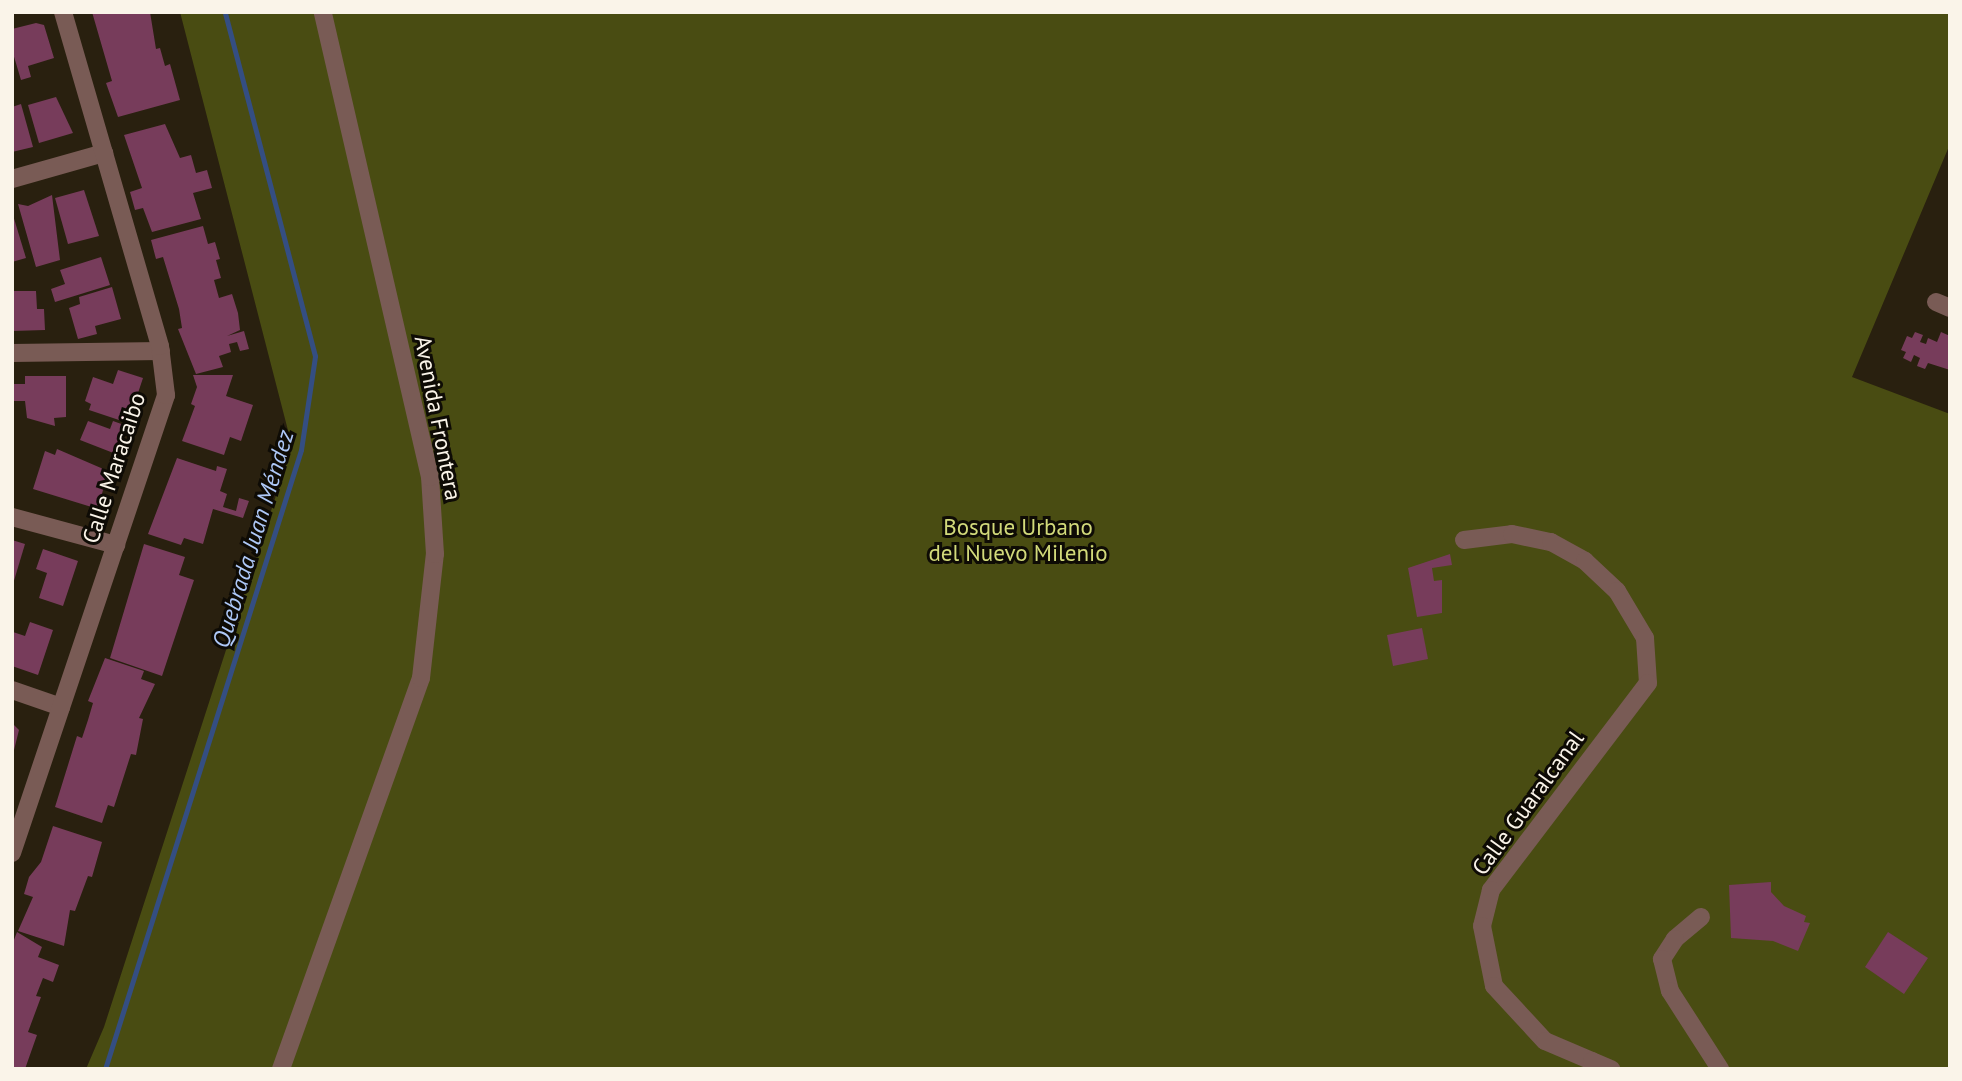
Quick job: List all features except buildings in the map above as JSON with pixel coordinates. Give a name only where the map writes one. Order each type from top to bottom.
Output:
[{"type":"street","name":"Calle Maracaibo","points":[[12,853],[166,395],[161,351],[63,12]]},
{"type":"street","name":"Avenida Frontera","points":[[281,1069],[421,678],[435,554],[430,477],[323,12]]},
{"type":"street","points":[[12,179],[104,153]]},
{"type":"street","points":[[12,353],[161,351]]},
{"type":"street","points":[[12,517],[116,545]]},
{"type":"street","name":"Calle Guaralcanal","points":[[1464,540],[1512,534],[1551,542],[1585,561],[1617,592],[1645,638],[1648,683],[1491,890],[1482,926],[1493,986],[1545,1041],[1611,1069]]},
{"type":"street","points":[[12,690],[61,706]]},
{"type":"street","points":[[1701,917],[1675,939],[1662,959],[1670,990],[1720,1069]]},
{"type":"green space","name":"Bosque Urbano del Nuevo Milenio","points":[[180,12],[1950,12],[1950,144],[1852,377],[1950,414],[1950,1069],[86,1069],[104,1027],[292,446]]},
{"type":"waterway","name":"Quebrada Juan Méndez","points":[[105,1069],[301,450],[315,356],[225,12]]}]
